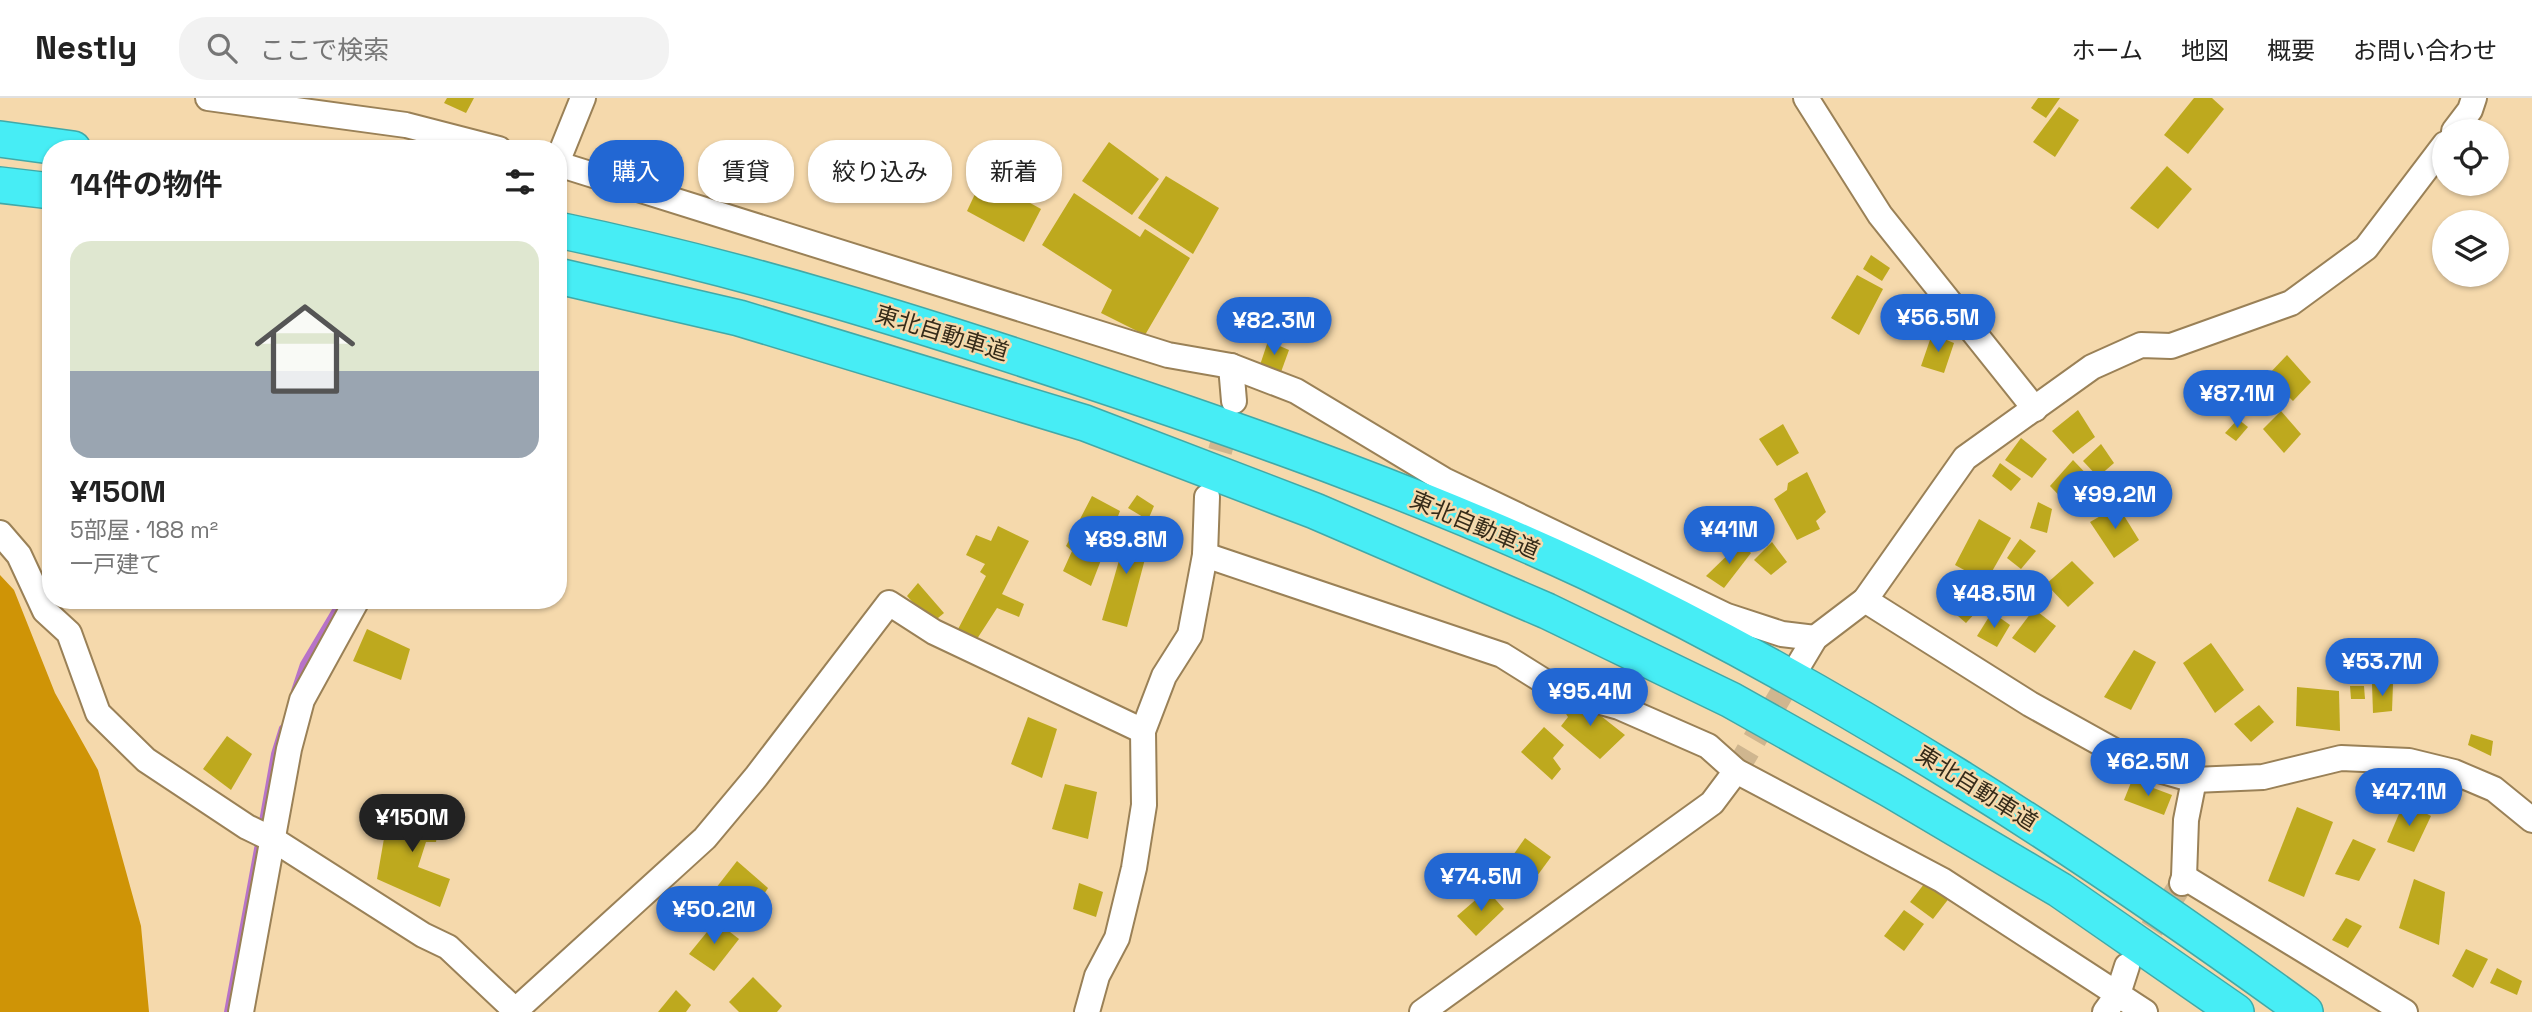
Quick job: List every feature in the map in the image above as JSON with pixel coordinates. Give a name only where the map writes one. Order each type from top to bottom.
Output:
[{"type":"highway","points":[[0,139],[42,145]]},
{"type":"highway","points":[[0,185],[42,190]]},
{"type":"highway","name":"東北自動車道","points":[[567,232],[670,254],[941,331],[1375,481],[1586,572],[1755,659],[1917,751],[2064,842],[2305,1012]]},
{"type":"highway","name":"東北自動車道","points":[[567,278],[739,318],[1085,423],[1315,511],[1547,611],[1731,701],[1891,790],[2060,890],[2236,1012]]},
{"type":"street","points":[[208,98],[406,125],[464,140]]},
{"type":"street","points":[[567,140],[583,98]]},
{"type":"street","points":[[1806,98],[1880,215],[2035,409]]},
{"type":"street","points":[[2463,119],[2474,98]]},
{"type":"street","points":[[1800,663],[1815,638],[1865,600],[1965,458],[2092,368],[2141,345],[2171,346],[2291,303],[2366,248],[2432,161]]},
{"type":"street","points":[[567,165],[1168,355],[1231,366],[1296,391],[1444,480],[1727,616],[1782,634],[1815,638]]},
{"type":"street","points":[[1231,366],[1234,401]]},
{"type":"street","points":[[1087,1012],[1097,976],[1117,938],[1134,868],[1144,806],[1143,731],[1164,676],[1190,635],[1205,555],[1207,496]]},
{"type":"street","points":[[0,533],[19,555],[42,605]]},
{"type":"street","points":[[1205,555],[1502,655],[1558,690],[1619,707],[1709,746],[1736,771],[1942,880],[2111,1003],[2145,1012]]},
{"type":"street","points":[[1865,600],[2100,745],[2138,764],[2194,780],[2263,777],[2341,758],[2409,761],[2454,772],[2494,789],[2529,812]]},
{"type":"street","points":[[44,609],[69,633],[97,713],[146,760],[423,935],[448,947],[516,1011],[705,838],[756,777],[889,603],[934,632],[1143,731]]},
{"type":"street","points":[[241,1012],[264,836],[302,700],[352,609]]},
{"type":"street","points":[[1422,1012],[1712,803],[1736,771]]},
{"type":"street","points":[[2194,780],[2186,820],[2183,880],[2405,1012]]},
{"type":"street","points":[[2111,1003],[2127,966]]},
{"type":"shaded area","points":[[0,575],[14,590],[55,693],[98,770],[141,926],[149,1012],[0,1012]]},
{"type":"building","points":[[447,98],[474,98],[466,113],[444,103]]},
{"type":"building","points":[[2038,98],[2060,98],[2046,118],[2031,108]]},
{"type":"building","points":[[2194,98],[2212,98],[2224,109],[2188,154],[2164,135]]},
{"type":"building","points":[[2059,107],[2079,120],[2055,157],[2033,142]]},
{"type":"building","points":[[1109,142],[1159,179],[1132,215],[1082,181]]},
{"type":"building","points":[[2167,166],[2192,189],[2158,229],[2130,208]]},
{"type":"building","points":[[1166,176],[1219,208],[1193,254],[1138,218]]},
{"type":"building","points":[[1074,193],[1140,237],[1145,229],[1190,258],[1145,335],[1101,313],[1112,290],[1042,245]]},
{"type":"building","points":[[971,203],[1030,203],[1041,209],[1024,242],[967,211]]},
{"type":"building","points":[[1871,255],[1890,268],[1882,281],[1863,269]]},
{"type":"building","points":[[1857,275],[1883,289],[1859,335],[1831,318]]},
{"type":"building","points":[[1932,334],[1954,343],[1944,373],[1921,366]]},
{"type":"building","points":[[1268,341],[1289,350],[1281,372],[1260,365]]},
{"type":"building","points":[[2287,355],[2311,382],[2293,401],[2267,376]]},
{"type":"building","points":[[2078,410],[2095,437],[2073,454],[2052,431]]},
{"type":"building","points":[[2281,411],[2301,434],[2284,453],[2263,429]]},
{"type":"building","points":[[2238,419],[2248,427],[2236,441],[2225,433]]},
{"type":"building","points":[[1783,424],[1799,453],[1777,466],[1759,439]]},
{"type":"building","points":[[2021,438],[2047,459],[2032,478],[2005,460]]},
{"type":"building","points":[[2101,444],[2114,463],[2098,477],[2083,461]]},
{"type":"building","points":[[2073,460],[2095,483],[2073,510],[2050,486]]},
{"type":"building","points":[[2000,463],[2021,479],[2011,491],[1992,476]]},
{"type":"building","points":[[1807,472],[1826,512],[1816,521],[1820,529],[1797,540],[1774,499],[1787,490],[1788,483]]},
{"type":"building","points":[[1137,495],[1154,506],[1148,520],[1128,508]]},
{"type":"building","points":[[1092,496],[1120,511],[1091,586],[1063,571],[1072,551],[1066,546]]},
{"type":"building","points":[[2038,502],[2052,509],[2047,533],[2030,528]]},
{"type":"building","points":[[2118,506],[2139,540],[2114,558],[2090,522]]},
{"type":"building","points":[[1979,519],[2011,538],[1986,582],[1955,565]]},
{"type":"building","points":[[1122,523],[1150,540],[1127,627],[1102,620],[1122,550],[1115,541]]},
{"type":"building","points":[[998,526],[1029,541],[1002,594],[1024,604],[1019,617],[997,608],[975,642],[957,631],[986,576],[980,572],[985,564],[966,555],[976,535],[991,541]]},
{"type":"building","points":[[2020,539],[2036,551],[2021,569],[2007,558]]},
{"type":"building","points":[[1772,542],[1787,562],[1771,575],[1754,560]]},
{"type":"building","points":[[1740,543],[1751,553],[1724,588],[1706,576]]},
{"type":"building","points":[[2072,561],[2094,583],[2068,607],[2046,584]]},
{"type":"building","points":[[1998,572],[2011,582],[2003,594],[1990,583]]},
{"type":"building","points":[[1965,579],[1987,600],[1966,623],[1943,603]]},
{"type":"building","points":[[918,583],[944,613],[932,623],[907,596]]},
{"type":"building","points":[[2034,609],[2056,626],[2035,653],[2012,638]]},
{"type":"building","points":[[1992,612],[2010,625],[1997,647],[1977,636]]},
{"type":"building","points":[[367,629],[410,649],[401,680],[353,661]]},
{"type":"building","points":[[2211,643],[2244,690],[2215,713],[2183,663]]},
{"type":"building","points":[[2134,650],[2156,662],[2131,710],[2104,697]]},
{"type":"building","points":[[2372,684],[2393,684],[2392,711],[2373,713]]},
{"type":"building","points":[[2350,686],[2364,686],[2365,699],[2351,699]]},
{"type":"building","points":[[2297,687],[2339,691],[2340,731],[2296,726]]},
{"type":"building","points":[[1582,701],[1625,735],[1600,759],[1561,726],[1568,717],[1559,703]]},
{"type":"building","points":[[2259,705],[2274,722],[2251,742],[2234,724]]},
{"type":"building","points":[[1028,717],[1057,729],[1042,778],[1011,764]]},
{"type":"building","points":[[1544,727],[1564,745],[1553,758],[1561,769],[1552,780],[1521,752]]},
{"type":"building","points":[[2471,734],[2493,741],[2491,756],[2468,745]]},
{"type":"building","points":[[227,736],[252,754],[231,790],[203,769]]},
{"type":"building","points":[[2132,780],[2172,795],[2164,815],[2124,800]]},
{"type":"building","points":[[1065,784],[1097,792],[1088,839],[1052,829]]},
{"type":"building","points":[[2404,802],[2431,816],[2414,852],[2387,842]]},
{"type":"building","points":[[406,803],[441,811],[436,842],[426,842],[418,867],[450,879],[440,907],[377,879],[387,821],[397,822]]},
{"type":"building","points":[[2297,807],[2333,822],[2304,897],[2268,881]]},
{"type":"building","points":[[1525,838],[1551,857],[1526,891],[1500,874]]},
{"type":"building","points":[[2353,839],[2376,849],[2359,881],[2335,874]]},
{"type":"building","points":[[1474,859],[1486,866],[1478,879],[1466,871]]},
{"type":"building","points":[[737,861],[768,888],[743,927],[709,897]]},
{"type":"building","points":[[1928,879],[1950,897],[1933,919],[1910,902]]},
{"type":"building","points":[[2414,879],[2445,892],[2439,945],[2399,928]]},
{"type":"building","points":[[1079,883],[1103,892],[1096,917],[1073,909]]},
{"type":"building","points":[[1487,890],[1504,909],[1476,936],[1457,916]]},
{"type":"building","points":[[1904,910],[1924,924],[1904,951],[1884,936]]},
{"type":"building","points":[[2346,918],[2362,926],[2348,948],[2332,940]]},
{"type":"building","points":[[716,921],[739,939],[714,971],[689,954]]},
{"type":"building","points":[[2466,949],[2488,959],[2473,988],[2452,976]]},
{"type":"building","points":[[2497,968],[2522,981],[2517,995],[2490,983]]},
{"type":"building","points":[[753,977],[782,1006],[777,1012],[739,1012],[729,1002]]},
{"type":"building","points":[[676,990],[691,1005],[686,1012],[658,1012]]},
{"type":"waterway","points":[[294,691],[303,664],[336,609]]},
{"type":"waterway","points":[[261,827],[274,754],[282,728]]},
{"type":"waterway","points":[[227,1012],[259,838]]},
{"type":"tunnel","points":[[1210,486],[1231,413]]},
{"type":"tunnel","points":[[1736,771],[1799,664]]},
{"type":"tunnel","points":[[2132,959],[2182,883]]}]
